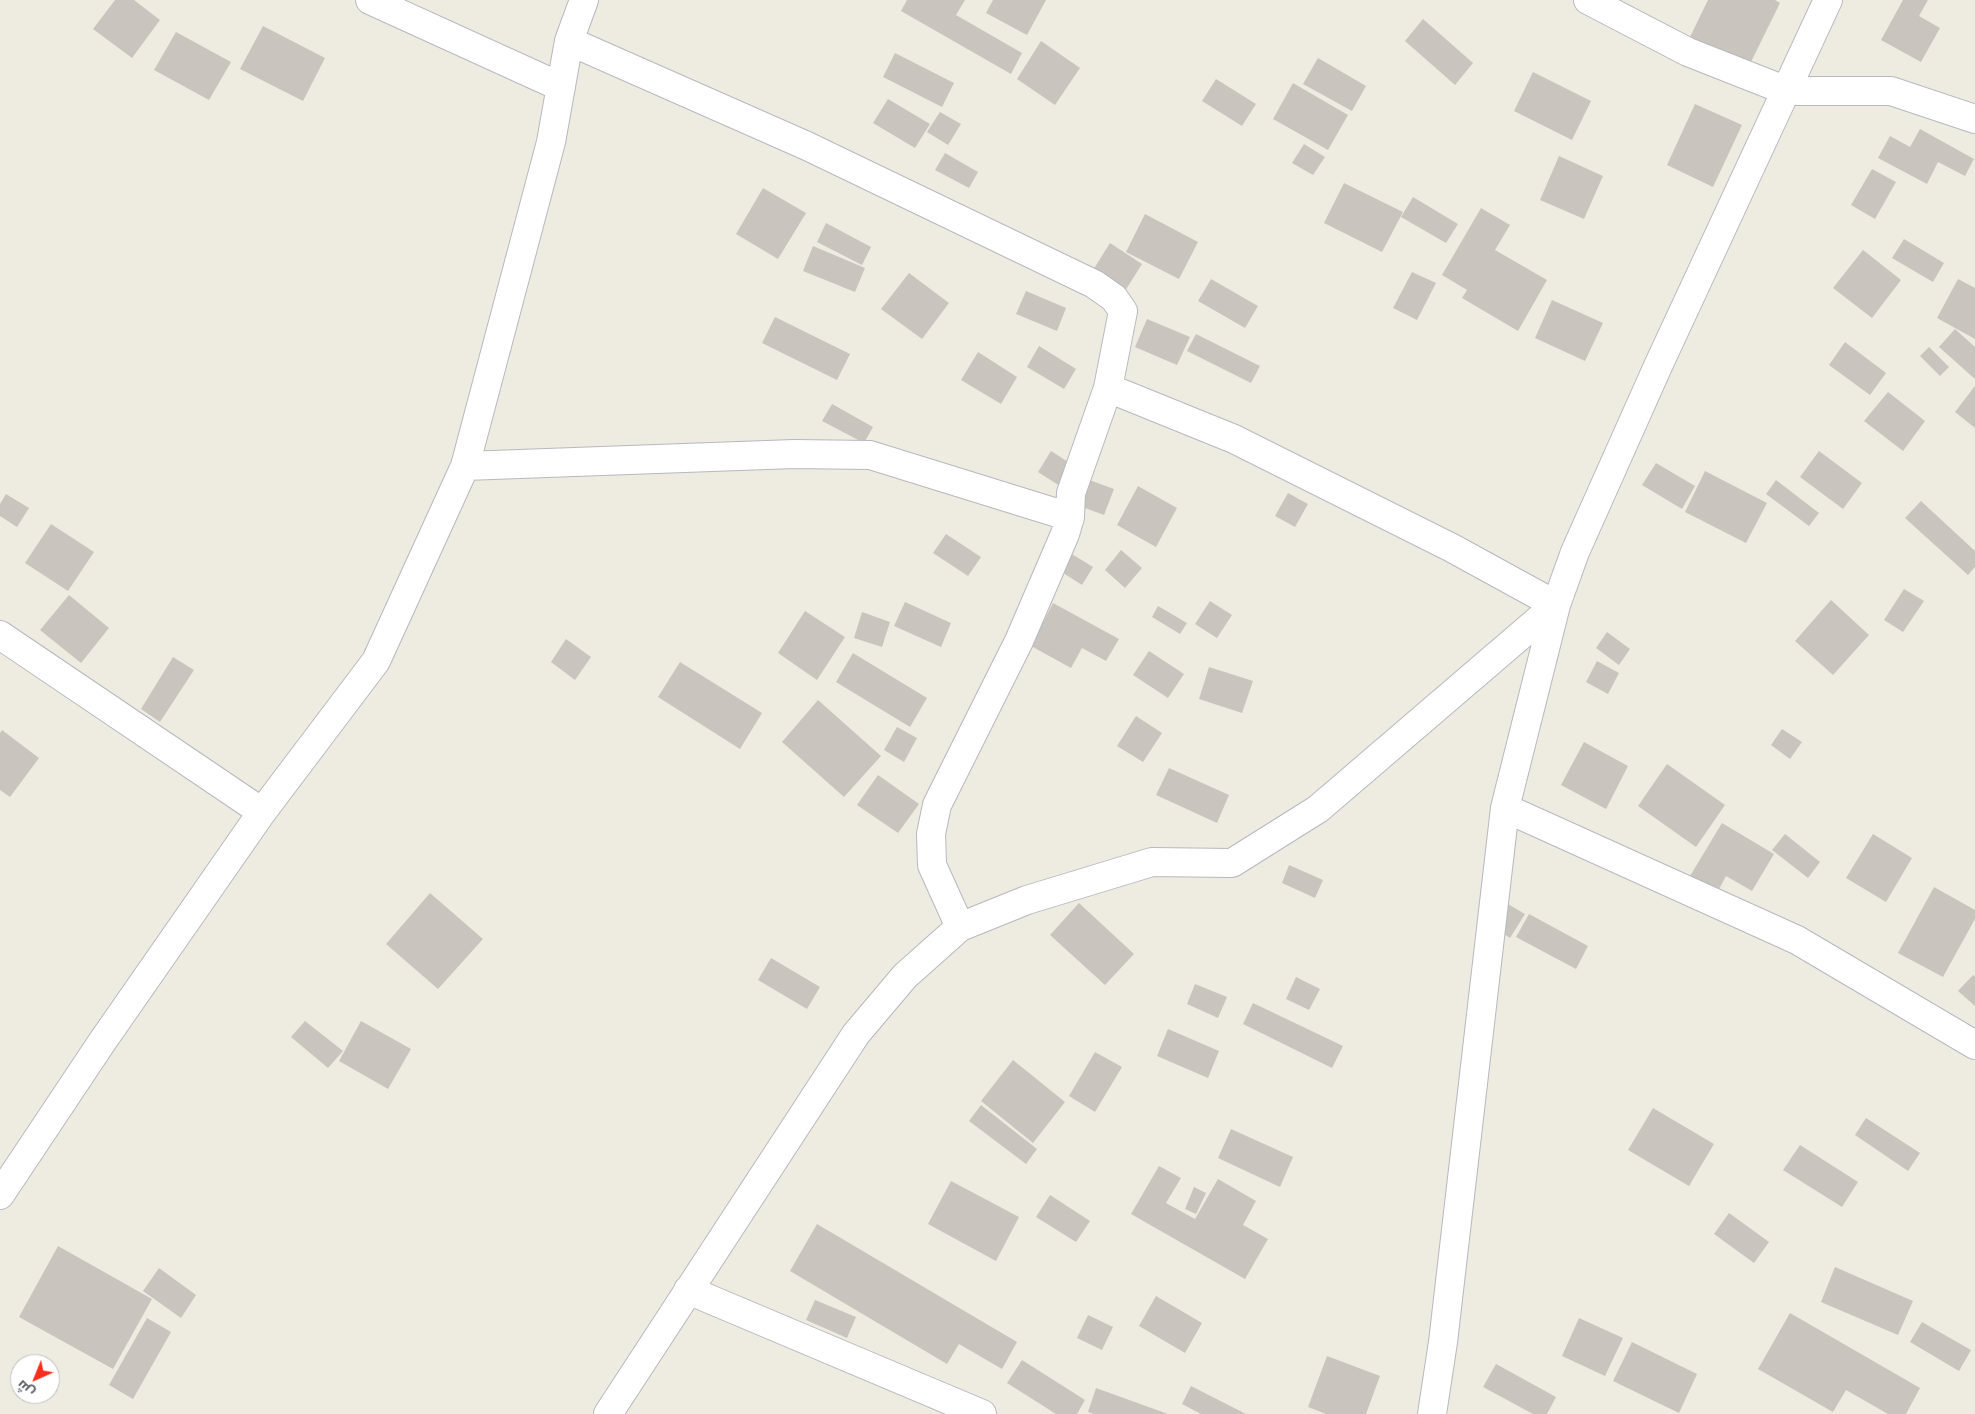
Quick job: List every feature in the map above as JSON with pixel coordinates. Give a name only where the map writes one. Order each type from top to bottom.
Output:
[{"type":"street","points":[[370,0],[561,87]]},
{"type":"street","points":[[0,1195],[102,1042],[262,812],[376,661],[465,466],[551,142],[569,41],[584,0]]},
{"type":"street","points":[[1588,0],[1688,52],[1786,91],[1891,91],[1975,119]]},
{"type":"street","points":[[1432,1414],[1444,1332],[1505,808],[1556,605],[1574,552],[1586,525],[1828,0]]},
{"type":"street","points":[[569,41],[807,146],[1094,284],[1114,298],[1122,311],[1108,388],[1071,493],[1070,517],[1019,641],[937,805],[931,834],[932,865],[960,927]]},
{"type":"street","points":[[1108,388],[1234,439],[1452,548],[1556,605]]},
{"type":"street","points":[[465,466],[794,454],[870,455],[1070,517]]},
{"type":"street","points":[[608,1414],[856,1034],[906,976],[960,927],[1027,900],[1152,862],[1232,863],[1318,809],[1556,605]]},
{"type":"street","points":[[0,635],[262,812]]},
{"type":"street","points":[[1505,808],[1797,940],[1975,1045]]},
{"type":"street","points":[[688,1290],[982,1414]]},
{"type":"building","points":[[115,0],[134,0],[160,20],[132,58],[93,29]]},
{"type":"building","points":[[907,0],[965,0],[956,15],[1022,53],[1011,74],[901,11]]},
{"type":"building","points":[[993,0],[1046,0],[1027,35],[986,13]]},
{"type":"building","points":[[1708,0],[1775,0],[1780,3],[1749,66],[1690,37]]},
{"type":"building","points":[[1903,0],[1928,0],[1919,16],[1940,28],[1921,62],[1881,40]]},
{"type":"building","points":[[1423,19],[1473,63],[1455,85],[1405,41]]},
{"type":"building","points":[[263,26],[325,58],[303,101],[240,69]]},
{"type":"building","points":[[176,32],[231,62],[209,100],[154,70]]},
{"type":"building","points":[[1041,41],[1080,68],[1055,105],[1017,79]]},
{"type":"building","points":[[895,53],[954,83],[942,107],[883,77]]},
{"type":"building","points":[[1318,58],[1366,86],[1352,111],[1303,84]]},
{"type":"building","points":[[1533,72],[1591,101],[1572,140],[1514,111]]},
{"type":"building","points":[[1216,79],[1256,104],[1242,126],[1202,101]]},
{"type":"building","points":[[1293,83],[1348,115],[1328,150],[1273,119]]},
{"type":"building","points":[[888,99],[930,124],[915,148],[873,123]]},
{"type":"building","points":[[1695,104],[1742,125],[1713,187],[1667,165]]},
{"type":"building","points":[[940,112],[961,124],[948,145],[927,132]]},
{"type":"building","points":[[1920,129],[1974,159],[1965,176],[1938,162],[1927,184],[1878,158],[1890,136],[1910,147]]},
{"type":"building","points":[[1304,144],[1325,157],[1313,175],[1292,163]]},
{"type":"building","points":[[945,153],[978,172],[969,188],[935,170]]},
{"type":"building","points":[[1559,156],[1603,176],[1584,219],[1540,200]]},
{"type":"building","points":[[1872,169],[1896,182],[1875,219],[1851,205]]},
{"type":"building","points":[[1344,183],[1403,212],[1382,252],[1324,223]]},
{"type":"building","points":[[763,188],[806,213],[778,259],[736,234]]},
{"type":"building","points":[[1413,197],[1458,224],[1446,243],[1401,217]]},
{"type":"building","points":[[1481,208],[1510,225],[1495,250],[1547,280],[1518,331],[1462,298],[1467,290],[1442,275]]},
{"type":"building","points":[[1145,214],[1198,242],[1179,279],[1126,252]]},
{"type":"building","points":[[826,223],[871,247],[862,265],[817,242]]},
{"type":"building","points":[[1904,239],[1944,263],[1933,282],[1892,258]]},
{"type":"building","points":[[1110,243],[1142,264],[1120,299],[1088,278]]},
{"type":"building","points":[[813,246],[865,268],[855,292],[803,271]]},
{"type":"building","points":[[1863,250],[1901,280],[1872,318],[1833,288]]},
{"type":"building","points":[[1412,272],[1436,283],[1417,320],[1393,308]]},
{"type":"building","points":[[909,273],[949,303],[922,339],[881,309]]},
{"type":"building","points":[[1211,279],[1258,306],[1245,328],[1198,301]]},
{"type":"building","points":[[1958,279],[1975,288],[1975,339],[1937,318]]},
{"type":"building","points":[[1026,291],[1066,308],[1057,331],[1016,314]]},
{"type":"building","points":[[1552,300],[1603,323],[1585,361],[1535,338]]},
{"type":"building","points":[[775,317],[850,354],[837,380],[762,343]]},
{"type":"building","points":[[1147,319],[1190,337],[1177,365],[1135,347]]},
{"type":"building","points":[[1955,329],[1975,347],[1975,379],[1939,347]]},
{"type":"building","points":[[1196,334],[1260,366],[1251,383],[1187,351]]},
{"type":"building","points":[[1845,342],[1886,373],[1870,395],[1829,365]]},
{"type":"building","points":[[1039,346],[1076,369],[1064,389],[1027,367]]},
{"type":"building","points":[[1929,347],[1949,367],[1940,376],[1920,356]]},
{"type":"building","points":[[978,352],[1017,377],[1001,404],[961,380]]},
{"type":"building","points":[[1975,386],[1975,428],[1955,412]]},
{"type":"building","points":[[1888,392],[1925,421],[1903,451],[1864,421]]},
{"type":"building","points":[[832,404],[873,427],[864,443],[822,421]]},
{"type":"building","points":[[1051,451],[1073,465],[1060,486],[1038,472]]},
{"type":"building","points":[[1819,451],[1862,483],[1843,509],[1800,477]]},
{"type":"building","points":[[1656,463],[1695,486],[1682,509],[1642,485]]},
{"type":"building","points":[[1705,471],[1767,503],[1746,543],[1685,512]]},
{"type":"building","points":[[1084,478],[1114,489],[1104,515],[1074,504]]},
{"type":"building","points":[[1776,480],[1819,513],[1809,526],[1766,494]]},
{"type":"building","points":[[1138,486],[1177,508],[1156,547],[1117,525]]},
{"type":"building","points":[[1288,493],[1308,504],[1295,527],[1275,516]]},
{"type":"building","points":[[6,494],[29,508],[17,527],[0,516],[0,504]]},
{"type":"building","points":[[1921,501],[1975,551],[1975,567],[1968,575],[1905,518]]},
{"type":"building","points":[[51,524],[94,552],[68,591],[25,563]]},
{"type":"building","points":[[946,534],[981,557],[968,576],[933,553]]},
{"type":"building","points":[[1121,550],[1142,568],[1125,588],[1105,570]]},
{"type":"building","points":[[1067,551],[1093,567],[1082,585],[1057,569]]},
{"type":"building","points":[[1904,589],[1924,601],[1903,632],[1884,620]]},
{"type":"building","points":[[69,595],[109,628],[81,663],[40,630]]},
{"type":"building","points":[[1831,600],[1869,635],[1833,675],[1795,641]]},
{"type":"building","points":[[1210,601],[1232,615],[1217,638],[1195,624]]},
{"type":"building","points":[[905,602],[951,623],[941,647],[894,626]]},
{"type":"building","points":[[1053,603],[1119,639],[1106,661],[1082,648],[1071,668],[1031,646]]},
{"type":"building","points":[[1158,606],[1187,623],[1180,634],[1152,617]]},
{"type":"building","points":[[805,611],[845,637],[817,680],[778,653]]},
{"type":"building","points":[[862,612],[890,622],[882,647],[854,638]]},
{"type":"building","points":[[1607,632],[1630,649],[1619,665],[1596,648]]},
{"type":"building","points":[[566,639],[591,657],[575,680],[551,662]]},
{"type":"building","points":[[1149,651],[1184,674],[1168,698],[1133,675]]},
{"type":"building","points":[[853,653],[927,698],[910,727],[836,682]]},
{"type":"building","points":[[173,657],[194,670],[160,722],[141,709]]},
{"type":"building","points":[[1597,661],[1619,673],[1608,694],[1586,682]]},
{"type":"building","points":[[680,662],[762,713],[740,749],[658,697]]},
{"type":"building","points":[[1209,667],[1253,681],[1242,713],[1199,699]]},
{"type":"building","points":[[818,700],[881,756],[844,797],[782,742]]},
{"type":"building","points":[[1136,716],[1162,733],[1143,762],[1117,746]]},
{"type":"building","points":[[897,727],[917,738],[904,762],[884,750]]},
{"type":"building","points":[[1782,729],[1802,742],[1790,759],[1771,745]]},
{"type":"building","points":[[2,730],[39,758],[10,797],[0,790],[0,733]]},
{"type":"building","points":[[1584,742],[1628,766],[1606,809],[1561,785]]},
{"type":"building","points":[[1667,764],[1725,805],[1696,847],[1638,806]]},
{"type":"building","points":[[1169,768],[1229,795],[1217,823],[1156,795]]},
{"type":"building","points":[[878,775],[919,804],[898,833],[857,805]]},
{"type":"building","points":[[1722,823],[1774,854],[1752,891],[1726,876],[1717,893],[1690,876]]},
{"type":"building","points":[[1785,834],[1820,862],[1808,878],[1772,850]]},
{"type":"building","points":[[1873,834],[1912,858],[1886,902],[1846,878]]},
{"type":"building","points":[[1289,865],[1323,880],[1315,898],[1282,883]]},
{"type":"building","points":[[1934,887],[1975,910],[1975,919],[1943,977],[1898,953]]},
{"type":"building","points":[[430,893],[483,939],[438,989],[386,944]]},
{"type":"building","points":[[1079,903],[1134,954],[1105,985],[1050,935]]},
{"type":"building","points":[[1506,903],[1525,914],[1510,938],[1492,926]]},
{"type":"building","points":[[1529,914],[1588,946],[1576,969],[1516,937]]},
{"type":"building","points":[[771,958],[820,987],[807,1009],[758,980]]},
{"type":"building","points":[[1973,975],[1975,977],[1975,1006],[1958,991]]},
{"type":"building","points":[[1296,977],[1320,989],[1309,1010],[1286,999]]},
{"type":"building","points":[[1195,984],[1227,997],[1218,1018],[1187,1004]]},
{"type":"building","points":[[1253,1003],[1343,1046],[1332,1068],[1243,1024]]},
{"type":"building","points":[[305,1021],[343,1051],[328,1068],[291,1037]]},
{"type":"building","points":[[361,1021],[411,1049],[388,1089],[339,1061]]},
{"type":"building","points":[[1168,1029],[1219,1051],[1208,1078],[1157,1056]]},
{"type":"building","points":[[1095,1052],[1122,1067],[1095,1112],[1069,1096]]},
{"type":"building","points":[[1013,1060],[1065,1102],[1033,1143],[981,1101]]},
{"type":"building","points":[[981,1105],[1037,1149],[1026,1164],[969,1121]]},
{"type":"building","points":[[1653,1108],[1714,1144],[1689,1186],[1628,1150]]},
{"type":"building","points":[[1866,1118],[1920,1153],[1908,1171],[1855,1135]]},
{"type":"building","points":[[1231,1129],[1293,1157],[1280,1187],[1218,1158]]},
{"type":"building","points":[[1800,1145],[1858,1182],[1842,1207],[1783,1170]]},
{"type":"building","points":[[1159,1166],[1181,1178],[1166,1203],[1195,1219],[1218,1179],[1256,1201],[1243,1225],[1268,1239],[1245,1279],[1131,1214]]},
{"type":"building","points":[[951,1181],[1019,1217],[996,1261],[928,1224]]},
{"type":"building","points":[[1194,1187],[1206,1193],[1196,1214],[1185,1209]]},
{"type":"building","points":[[1050,1195],[1090,1221],[1076,1242],[1036,1217]]},
{"type":"building","points":[[1729,1213],[1769,1242],[1754,1263],[1714,1234]]},
{"type":"building","points":[[817,1224],[1017,1342],[1002,1369],[959,1344],[947,1364],[790,1271]]},
{"type":"building","points":[[58,1246],[152,1299],[113,1369],[19,1317]]},
{"type":"building","points":[[1835,1267],[1913,1301],[1898,1335],[1821,1302]]},
{"type":"building","points":[[159,1268],[196,1295],[181,1318],[143,1291]]},
{"type":"building","points":[[1156,1296],[1202,1323],[1185,1353],[1139,1326]]},
{"type":"building","points":[[815,1300],[856,1317],[847,1338],[806,1320]]},
{"type":"building","points":[[1790,1313],[1920,1388],[1906,1414],[1888,1414],[1846,1390],[1833,1412],[1758,1369]]},
{"type":"building","points":[[1088,1315],[1113,1327],[1102,1350],[1077,1338]]},
{"type":"building","points":[[147,1318],[171,1332],[133,1399],[109,1385]]},
{"type":"building","points":[[1579,1318],[1623,1338],[1605,1376],[1562,1356]]},
{"type":"building","points":[[1922,1322],[1971,1350],[1959,1371],[1910,1342]]},
{"type":"building","points":[[1632,1342],[1697,1374],[1679,1413],[1613,1381]]},
{"type":"building","points":[[1327,1356],[1380,1376],[1366,1414],[1326,1414],[1308,1407]]},
{"type":"building","points":[[1022,1360],[1085,1400],[1077,1414],[1056,1414],[1007,1383]]},
{"type":"building","points":[[1496,1364],[1556,1397],[1547,1414],[1533,1414],[1483,1387]]},
{"type":"building","points":[[1191,1386],[1246,1414],[1201,1414],[1182,1404]]},
{"type":"building","points":[[1096,1388],[1168,1414],[1094,1414],[1088,1412]]}]
